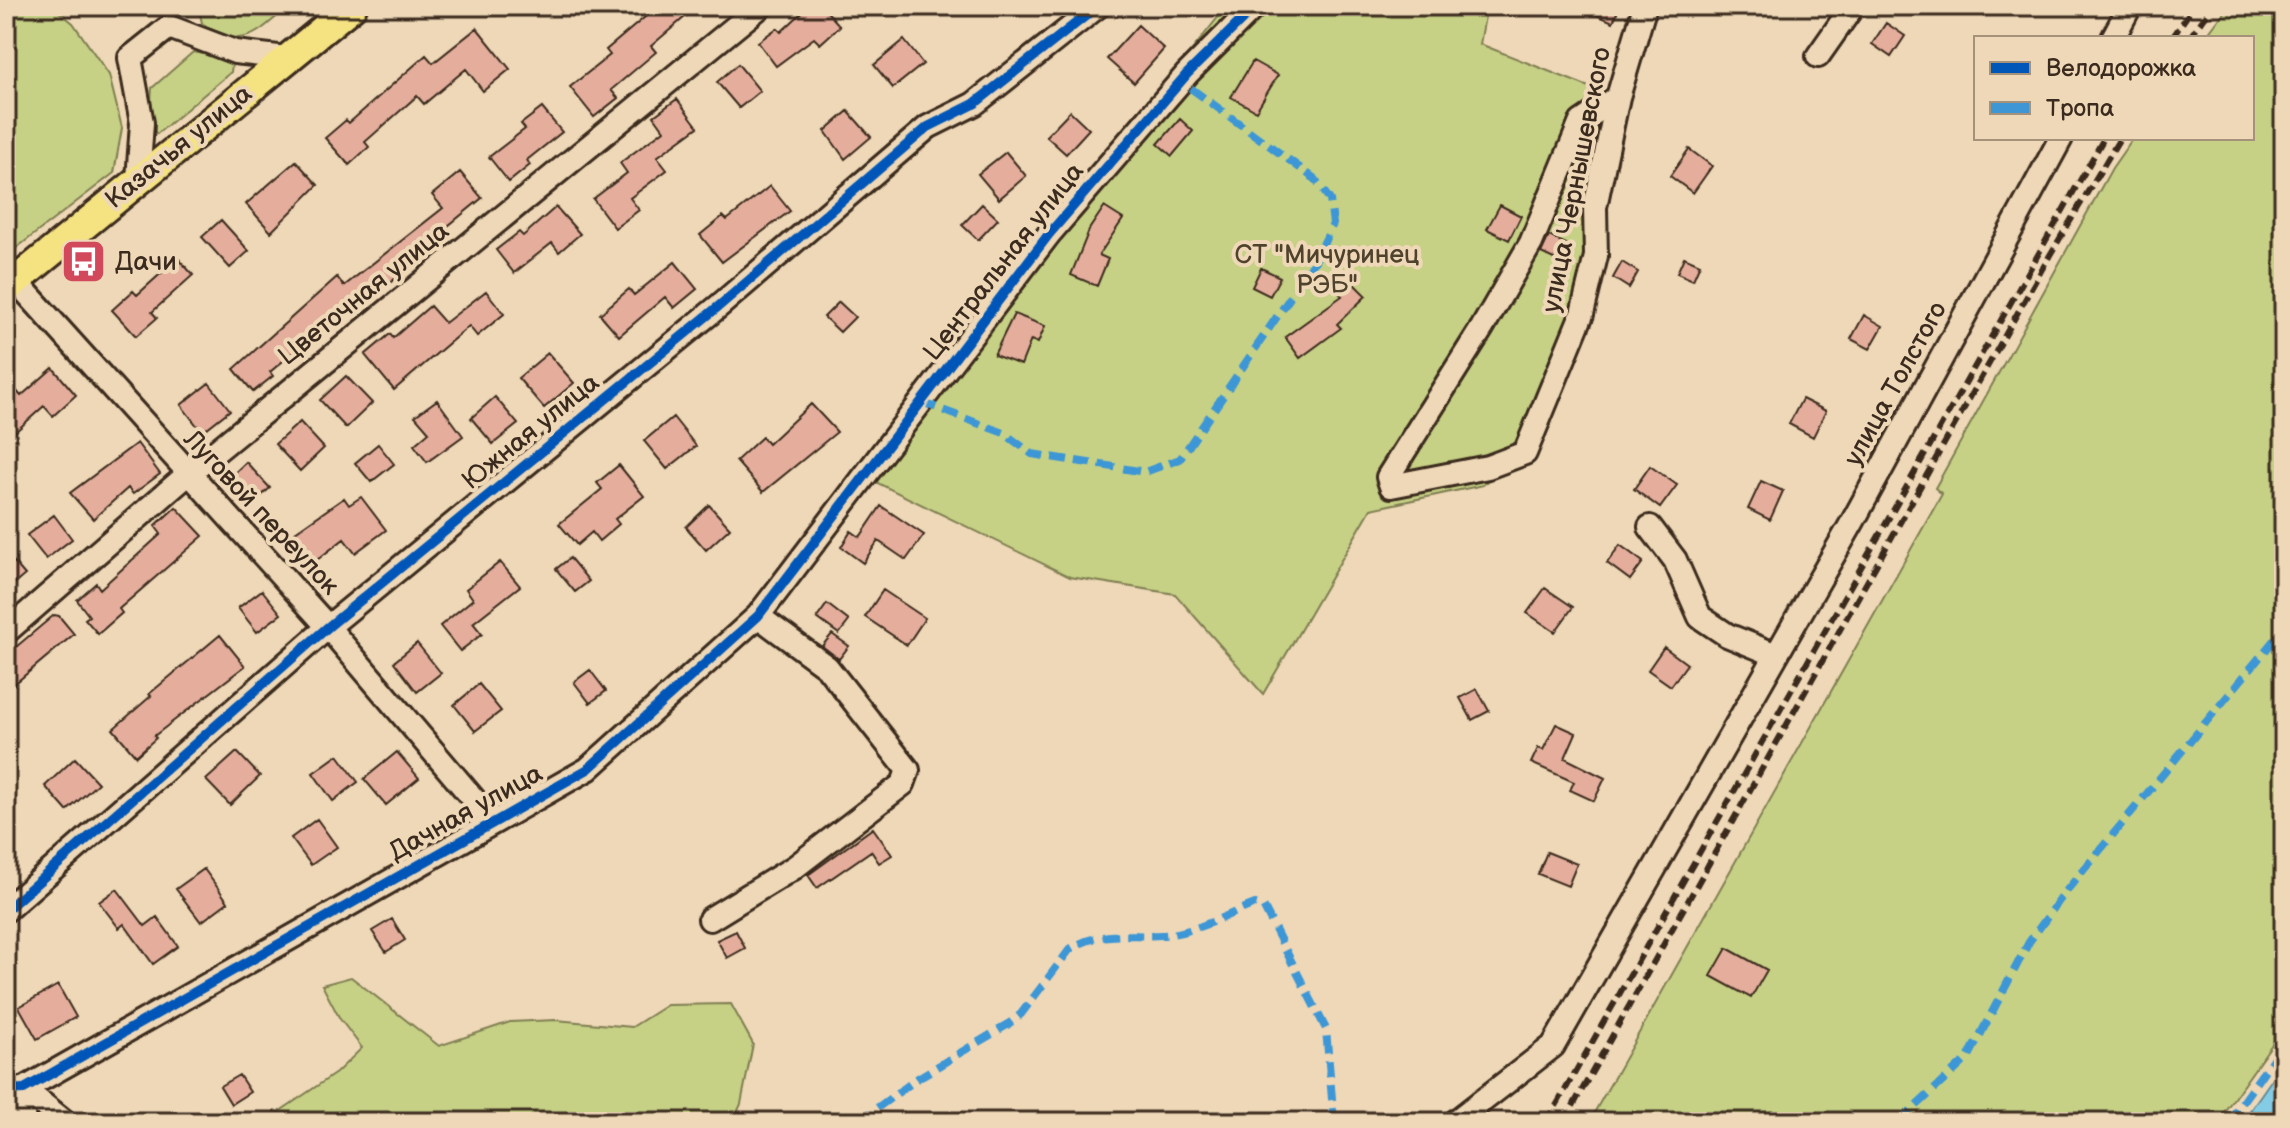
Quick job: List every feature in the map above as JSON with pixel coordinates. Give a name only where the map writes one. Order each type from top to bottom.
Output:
[{"type":"main road","name":"Казачья улица","points":[[11,285],[352,6]]},
{"type":"street","name":"Цветочная улица","points":[[6,632],[187,475],[761,6]]},
{"type":"street","name":"Южная улица","points":[[6,910],[328,627],[719,306],[928,127],[974,104],[1098,6]]},
{"type":"street","name":"улица Чернышевского","points":[[1618,97],[1581,122],[1531,243],[1482,328],[1388,477],[1391,486],[1401,487],[1418,480],[1488,467],[1525,453],[1582,314],[1596,256],[1595,207],[1618,97],[1645,6]]},
{"type":"street","points":[[1818,56],[1853,6]]},
{"type":"street","points":[[2114,36],[2130,6]]},
{"type":"street","name":"Центральная улица","points":[[862,479],[1049,234],[1247,9]]},
{"type":"street","points":[[138,180],[142,123],[130,58],[169,27],[235,52],[287,58]]},
{"type":"street","name":"улица Толстого","points":[[1464,1119],[1553,1046],[1853,521],[2060,140]]},
{"type":"street","name":"Луговой переулок","points":[[11,285],[328,627],[493,822]]},
{"type":"street","name":"Дачная улица","points":[[15,1089],[588,769],[758,616],[862,479]]},
{"type":"street","points":[[1650,527],[1675,560],[1700,617],[1727,635],[1776,655]]},
{"type":"street","points":[[710,919],[795,867],[903,784],[908,770],[827,667],[758,616]]},
{"type":"street","points":[[15,1089],[23,1122]]},
{"type":"street","points":[[15,1089],[65,1122]]},
{"type":"green space","points":[[6,6],[52,6],[73,23],[109,75],[122,128],[114,173],[6,256]]},
{"type":"green space","points":[[209,6],[289,6],[258,31],[239,38],[216,32],[202,23],[200,14]]},
{"type":"green space","name":"СТ \"Мичуринец РЭБ\"","points":[[1227,6],[1448,6],[1449,12],[1486,11],[1480,44],[1614,97],[1587,261],[1521,451],[1483,485],[1371,509],[1263,694],[1175,594],[1070,577],[857,473]]},
{"type":"green space","points":[[2229,6],[2284,6],[2284,1027],[2217,1122],[1589,1122],[1942,494],[1935,488],[2112,168],[2132,140],[2254,140],[2254,36],[2206,36]]},
{"type":"green space","points":[[193,52],[226,58],[232,63],[231,72],[157,134],[149,127],[152,88]]},
{"type":"green space","points":[[351,977],[439,1046],[510,1022],[556,1020],[632,1027],[667,1005],[731,1004],[753,1044],[741,1104],[733,1122],[264,1122],[336,1073],[362,1048],[340,1019],[322,985]]},
{"type":"water","points":[[2284,1062],[2284,1122],[2242,1122]]},
{"type":"building","points":[[658,6],[678,6],[686,16],[651,46],[656,52],[611,90],[618,98],[594,117],[570,87],[610,55],[606,50]]},
{"type":"building","points":[[809,6],[822,6],[840,26],[820,44],[814,38],[776,66],[758,42],[777,28],[781,32]]},
{"type":"building","points":[[1575,6],[1620,6],[1613,22]]},
{"type":"building","points":[[1886,23],[1905,36],[1891,57],[1872,44]]},
{"type":"building","points":[[1138,25],[1164,49],[1134,83],[1107,59]]},
{"type":"building","points":[[477,28],[510,69],[483,91],[466,69],[424,104],[417,96],[365,142],[369,147],[349,165],[325,138],[346,120],[349,123],[426,55],[433,63]]},
{"type":"building","points":[[904,40],[923,64],[893,88],[874,65]]},
{"type":"building","points":[[1253,61],[1278,75],[1256,111],[1231,97]]},
{"type":"building","points":[[738,64],[760,91],[739,108],[717,82]]},
{"type":"building","points":[[677,99],[698,127],[657,157],[667,170],[630,198],[639,210],[615,228],[593,199],[627,173],[620,163],[664,130],[654,116]]},
{"type":"building","points":[[542,108],[562,132],[527,160],[530,165],[509,182],[489,157],[525,129],[521,124]]},
{"type":"building","points":[[848,111],[871,137],[845,159],[825,131]]},
{"type":"building","points":[[1070,111],[1089,129],[1066,154],[1046,136]]},
{"type":"building","points":[[1180,119],[1193,131],[1172,156],[1158,144]]},
{"type":"building","points":[[1689,149],[1712,166],[1693,193],[1670,176]]},
{"type":"building","points":[[1006,152],[1026,176],[999,199],[978,174]]},
{"type":"building","points":[[296,161],[318,185],[271,232],[246,204]]},
{"type":"building","points":[[460,172],[482,198],[437,235],[442,242],[378,292],[375,287],[332,320],[270,372],[273,376],[253,392],[234,369],[337,277],[344,286],[443,208],[432,195]]},
{"type":"building","points":[[770,186],[790,211],[722,262],[700,235],[723,216],[727,220]]},
{"type":"building","points":[[982,204],[998,219],[978,240],[962,225]]},
{"type":"building","points":[[1500,205],[1521,216],[1509,240],[1487,229]]},
{"type":"building","points":[[556,207],[580,234],[559,252],[552,243],[514,273],[496,250],[519,232],[523,236]]},
{"type":"building","points":[[1104,207],[1123,219],[1099,255],[1108,259],[1097,286],[1071,275],[1090,228]]},
{"type":"building","points":[[221,220],[249,251],[230,268],[202,237]]},
{"type":"building","points":[[1549,236],[1568,245],[1560,262],[1541,253]]},
{"type":"building","points":[[1684,257],[1700,264],[1693,280],[1677,273]]},
{"type":"building","points":[[178,258],[193,275],[152,312],[157,318],[136,336],[112,310],[133,291],[137,295]]},
{"type":"building","points":[[675,262],[697,289],[674,308],[665,297],[619,336],[600,314],[629,289],[634,295]]},
{"type":"building","points":[[1622,262],[1638,272],[1629,288],[1613,278]]},
{"type":"building","points":[[1261,268],[1280,277],[1270,296],[1252,287]]},
{"type":"building","points":[[1347,277],[1366,296],[1337,324],[1341,328],[1300,358],[1285,337],[1342,296],[1335,289]]},
{"type":"building","points":[[486,291],[504,314],[477,336],[469,326],[394,390],[365,355],[390,334],[393,338],[430,306],[445,323]]},
{"type":"building","points":[[839,302],[855,317],[840,332],[824,317]]},
{"type":"building","points":[[1014,314],[1045,326],[1038,343],[1031,340],[1021,365],[994,355]]},
{"type":"building","points":[[1864,315],[1883,326],[1870,349],[1851,339]]},
{"type":"building","points":[[548,353],[574,383],[544,408],[518,378]]},
{"type":"building","points":[[53,368],[76,395],[53,416],[44,406],[15,432],[6,421],[6,397],[15,389],[21,396]]},
{"type":"building","points":[[346,376],[372,403],[346,428],[320,400]]},
{"type":"building","points":[[209,383],[230,410],[202,432],[181,405]]},
{"type":"building","points":[[495,397],[518,424],[493,444],[471,418]]},
{"type":"building","points":[[1802,399],[1826,411],[1813,437],[1789,424]]},
{"type":"building","points":[[437,400],[463,436],[427,462],[414,445],[429,432],[415,416]]},
{"type":"building","points":[[811,404],[837,432],[763,492],[736,461],[762,437],[768,444]]},
{"type":"building","points":[[673,417],[696,446],[667,469],[644,441]]},
{"type":"building","points":[[300,422],[324,448],[300,471],[275,444]]},
{"type":"building","points":[[137,443],[160,474],[133,494],[128,488],[93,519],[70,493]]},
{"type":"building","points":[[378,444],[394,464],[371,482],[355,463]]},
{"type":"building","points":[[246,462],[270,488],[250,506],[227,480]]},
{"type":"building","points":[[619,465],[644,496],[615,519],[619,524],[599,541],[592,532],[577,545],[559,524],[602,489],[597,483]]},
{"type":"building","points":[[1650,466],[1677,485],[1660,508],[1634,489]]},
{"type":"building","points":[[1761,481],[1783,491],[1770,520],[1748,509]]},
{"type":"building","points":[[361,497],[386,530],[355,553],[344,539],[309,566],[288,537],[344,498],[349,505]]},
{"type":"building","points":[[709,505],[730,528],[706,550],[686,527]]},
{"type":"building","points":[[881,506],[924,535],[906,560],[878,541],[863,563],[841,547],[851,531],[860,537]]},
{"type":"building","points":[[176,507],[203,536],[119,609],[122,613],[98,634],[85,619],[89,616],[77,600],[96,583],[100,589],[161,534],[155,526]]},
{"type":"building","points":[[54,515],[72,539],[46,559],[27,535]]},
{"type":"building","points":[[1620,545],[1643,562],[1630,580],[1607,563]]},
{"type":"building","points":[[6,553],[25,575],[6,591]]},
{"type":"building","points":[[570,558],[589,581],[575,592],[556,569]]},
{"type":"building","points":[[500,562],[520,586],[473,623],[482,634],[460,651],[440,626],[473,599],[466,589]]},
{"type":"building","points":[[1545,588],[1573,607],[1555,632],[1527,613]]},
{"type":"building","points":[[262,590],[281,614],[257,632],[238,608]]},
{"type":"building","points":[[883,590],[925,618],[907,645],[865,617]]},
{"type":"building","points":[[827,604],[849,621],[839,634],[817,618]]},
{"type":"building","points":[[54,615],[59,616],[74,634],[6,691],[6,651],[14,645],[16,647]]},
{"type":"building","points":[[832,634],[849,646],[839,659],[822,646]]},
{"type":"building","points":[[220,635],[245,666],[154,736],[156,738],[136,756],[113,729],[151,696],[149,694]]},
{"type":"building","points":[[417,643],[441,673],[417,692],[394,662]]},
{"type":"building","points":[[1664,647],[1687,664],[1671,686],[1648,670]]},
{"type":"building","points":[[590,670],[606,691],[590,703],[574,682]]},
{"type":"building","points":[[479,684],[501,711],[475,731],[454,705]]},
{"type":"building","points":[[1477,689],[1489,711],[1472,720],[1460,698]]},
{"type":"building","points":[[1556,724],[1576,733],[1565,758],[1605,778],[1594,801],[1570,790],[1574,782],[1531,763],[1538,748],[1543,750]]},
{"type":"building","points":[[237,752],[260,776],[230,805],[206,780]]},
{"type":"building","points":[[397,752],[419,778],[386,805],[364,779]]},
{"type":"building","points":[[338,755],[358,782],[333,801],[313,773]]},
{"type":"building","points":[[75,758],[98,783],[67,811],[45,786]]},
{"type":"building","points":[[317,819],[337,847],[311,865],[291,838]]},
{"type":"building","points":[[873,828],[892,855],[879,863],[871,851],[817,888],[808,875]]},
{"type":"building","points":[[1547,852],[1577,864],[1568,886],[1538,874]]},
{"type":"building","points":[[204,869],[228,902],[201,922],[176,889]]},
{"type":"building","points":[[117,889],[145,926],[157,917],[178,946],[153,964],[124,924],[119,928],[99,902]]},
{"type":"building","points":[[392,919],[405,940],[386,952],[372,931]]},
{"type":"building","points":[[736,931],[745,948],[727,958],[717,940]]},
{"type":"building","points":[[1727,948],[1767,970],[1751,998],[1711,976]]},
{"type":"building","points":[[58,985],[76,1017],[37,1039],[19,1007]]},
{"type":"building","points":[[239,1075],[250,1092],[231,1104],[220,1086]]},
{"type":"railway","points":[[2173,36],[2194,6]]},
{"type":"railway","points":[[2190,36],[2213,6]]},
{"type":"railway","points":[[1547,1122],[2103,140]]},
{"type":"railway","points":[[1564,1122],[2050,255],[2119,140]]},
{"type":"marked path","points":[[921,402],[1004,433],[1032,454],[1145,472],[1180,459],[1315,261],[1333,224],[1330,200],[1315,179],[1181,81]]},
{"type":"marked path","points":[[1899,1122],[1968,1058],[2029,942],[2067,890],[2284,628]]},
{"type":"marked path","points":[[858,1122],[918,1078],[1021,1014],[1070,949],[1103,937],[1173,934],[1255,904],[1263,906],[1326,1029],[1334,1122]]},
{"type":"marked path","points":[[2228,1122],[2284,1043]]},
{"type":"cycle path","points":[[6,910],[328,627],[719,306],[928,127],[974,104],[1098,6]]},
{"type":"cycle path","points":[[6,1090],[24,1089],[588,769],[758,616],[1049,234],[1187,74],[1248,14],[1239,6]]},
{"type":"place","name":"Дачи","points":[[84,262]]}]
